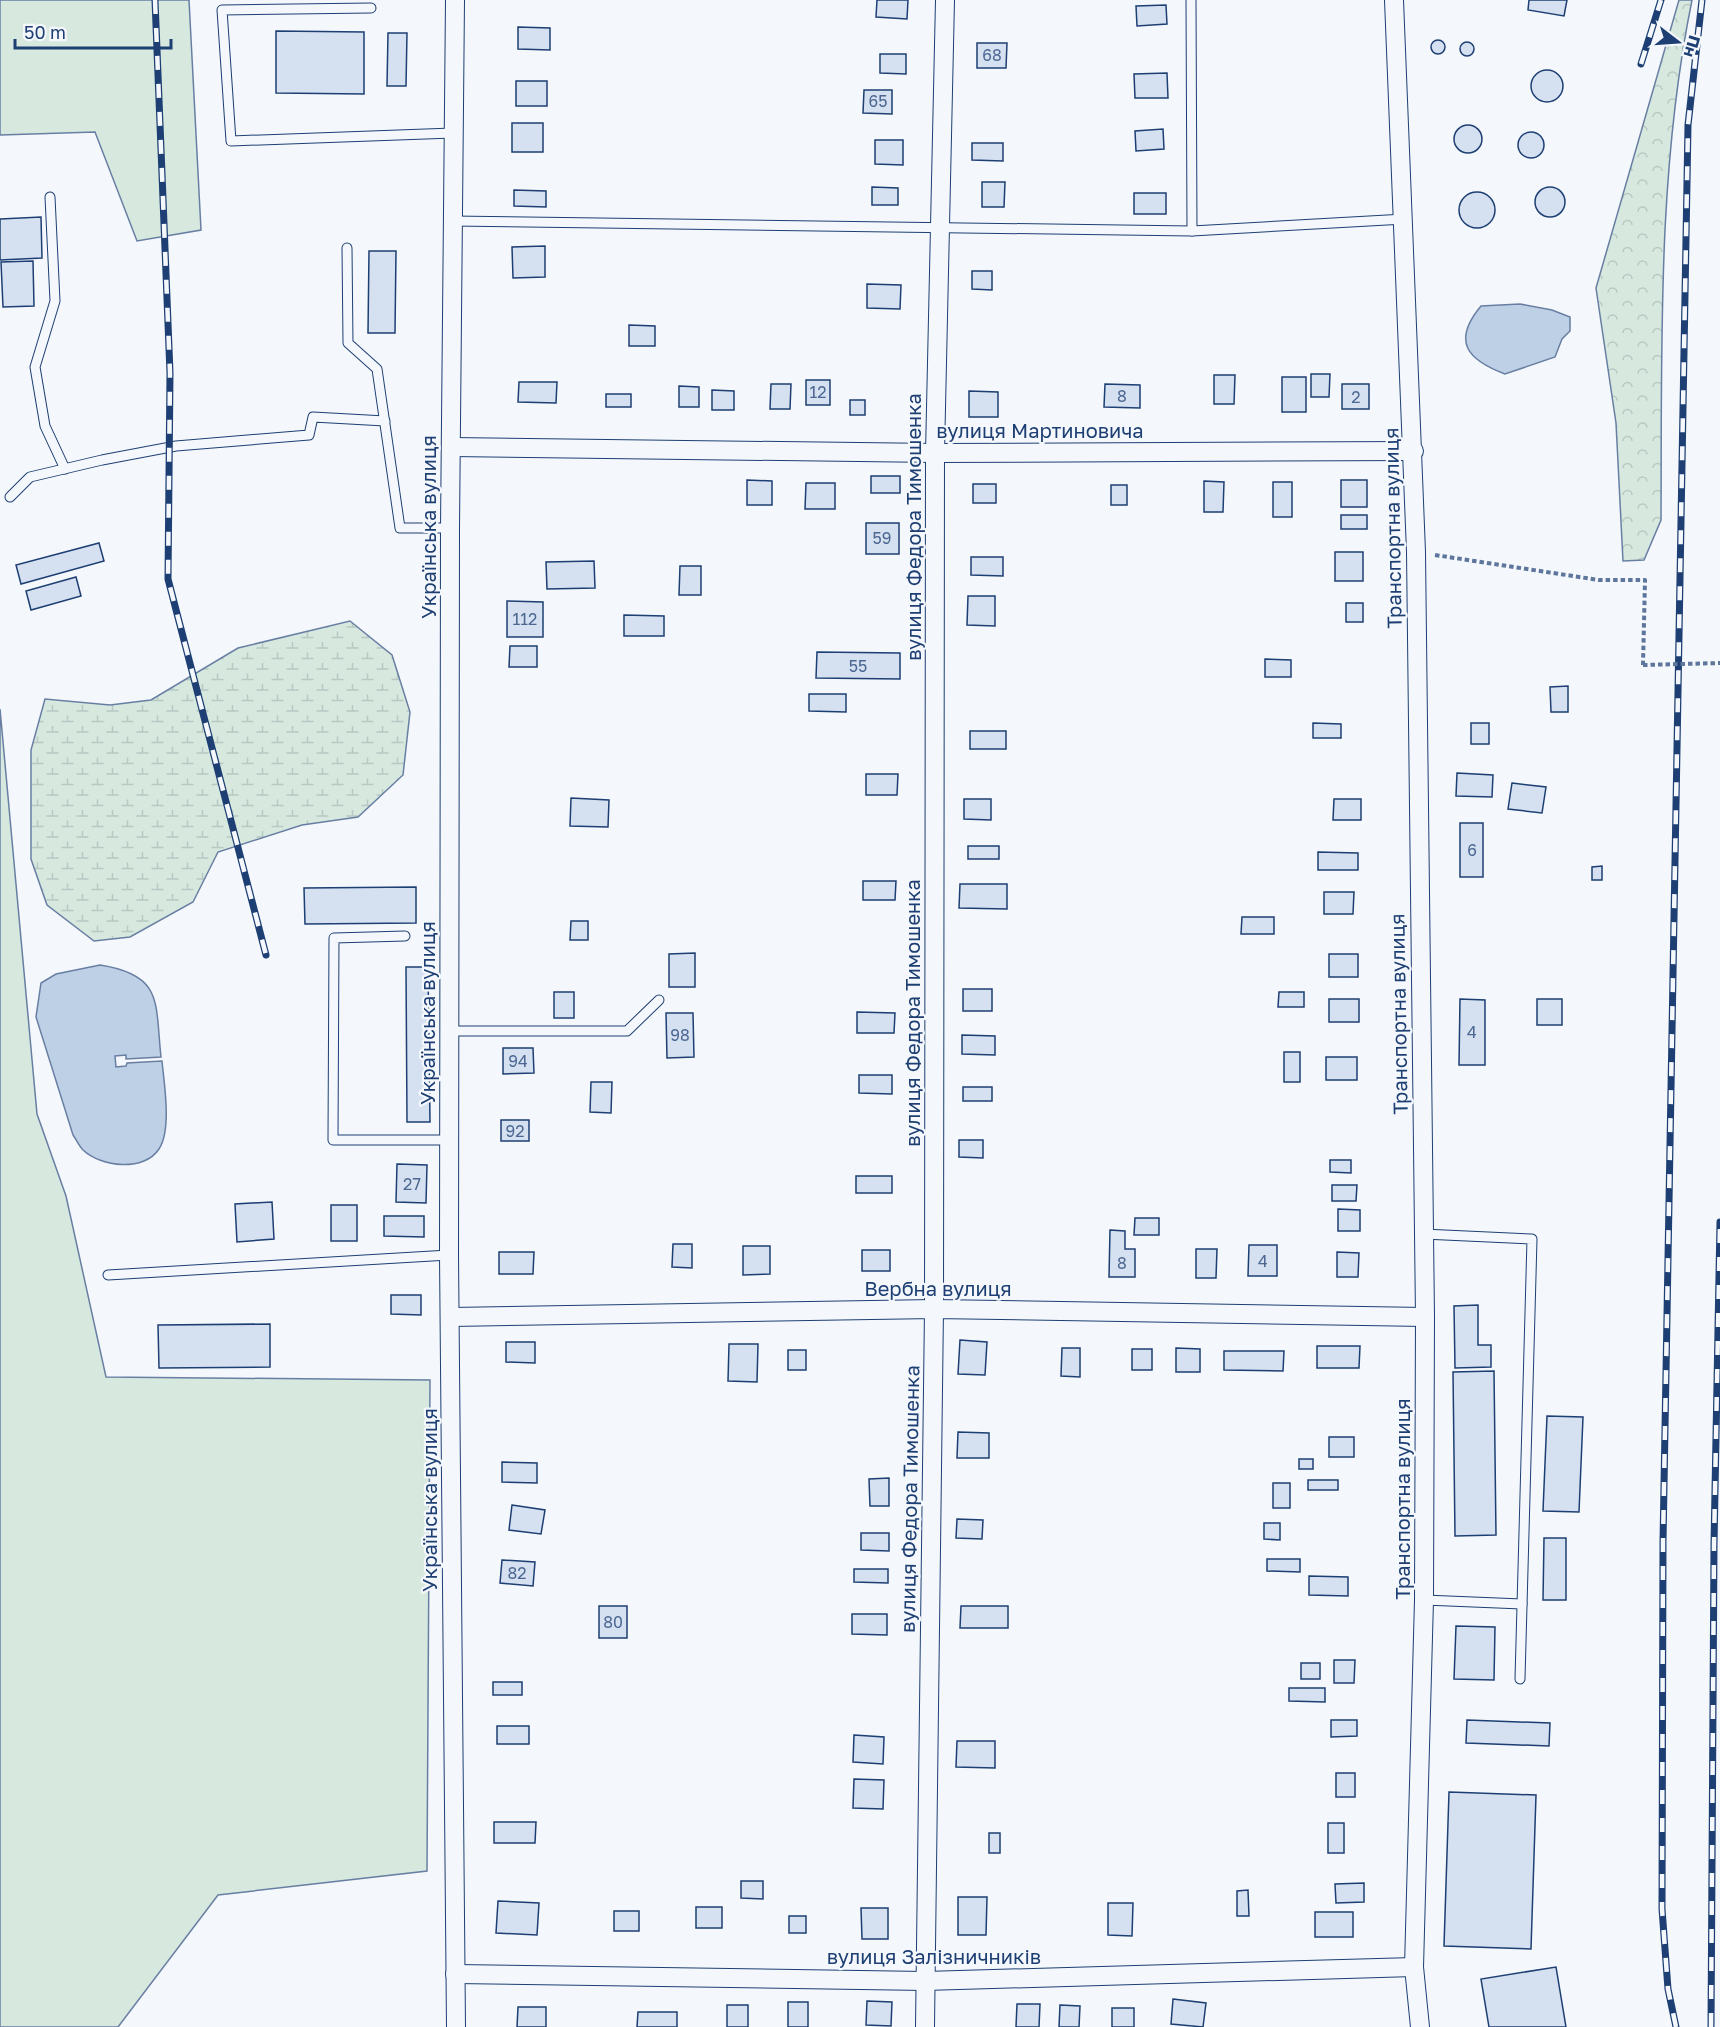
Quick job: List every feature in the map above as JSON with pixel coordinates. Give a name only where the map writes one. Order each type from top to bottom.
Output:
[{"type":"street","name":"Українська вулиця","points":[[455,0],[450,447],[449,1255],[456,2027]]},
{"type":"street","name":"вулиця Федора Тимошенка","points":[[925,2027],[934,1309],[935,453],[945,0]]},
{"type":"street","name":"Транспортна вулиця","points":[[1394,0],[1405,219],[1416,552],[1425,1317],[1424,1600],[1414,1967],[1420,2027]]},
{"type":"street","name":"вулиця Мартиновича","points":[[450,447],[935,453],[1414,451]]},
{"type":"street","name":"Вербна вулиця","points":[[451,1317],[934,1309],[1425,1317]]},
{"type":"street","name":"вулиця Залізничників","points":[[455,1974],[925,1981],[1414,1967]]},
{"type":"lane","points":[[1191,0],[1192,231]]},
{"type":"lane","points":[[372,8],[222,10],[231,141],[453,133]]},
{"type":"lane","points":[[50,197],[55,301],[35,367],[45,426],[65,469]]},
{"type":"lane","points":[[452,221],[1192,231],[1405,219]]},
{"type":"lane","points":[[347,248],[348,343],[377,369],[400,528],[450,528]]},
{"type":"lane","points":[[10,497],[30,477],[65,469],[176,446],[309,435],[312,417],[385,422]]},
{"type":"lane","points":[[405,936],[334,938],[333,1140],[449,1140]]},
{"type":"lane","points":[[449,1031],[627,1031],[659,1000]]},
{"type":"lane","points":[[1423,1234],[1532,1239],[1520,1679]]},
{"type":"lane","points":[[108,1275],[449,1255]]},
{"type":"lane","points":[[1424,1600],[1522,1604]]},
{"type":"path","points":[[1416,552],[1599,580],[1645,580],[1643,664],[1720,663]]},
{"type":"green space","points":[[0,0],[189,0],[201,230],[137,241],[95,132],[0,135]]},
{"type":"green space","points":[[1679,0],[1692,0],[1681,64],[1667,194],[1662,324],[1661,520],[1644,560],[1623,561],[1616,423],[1596,288]]},
{"type":"green space","points":[[350,621],[392,655],[410,712],[403,775],[358,817],[302,825],[218,852],[193,902],[130,937],[94,941],[47,905],[31,859],[31,750],[45,699],[110,705],[151,700],[238,648]]},
{"type":"green space","points":[[0,709],[37,1114],[66,1196],[106,1377],[430,1380],[427,1871],[218,1895],[118,2027],[0,2027]]},
{"type":"water","points":[[1520,304],[1552,310],[1570,317],[1570,331],[1562,339],[1555,357],[1505,374],[1481,363],[1473,356],[1466,340],[1467,330],[1481,306]]},
{"type":"water","points":[[100,965],[136,976],[146,984],[156,1007],[161,1057],[126,1059],[126,1055],[115,1056],[116,1067],[126,1066],[127,1063],[162,1061],[166,1106],[163,1140],[159,1149],[152,1156],[133,1164],[100,1160],[80,1147],[73,1135],[36,1017],[41,983],[56,974]]},
{"type":"building","points":[[877,0],[908,0],[907,19],[876,17]]},
{"type":"building","points":[[1529,0],[1567,0],[1564,16],[1528,10]]},
{"type":"building","points":[[1166,5],[1167,24],[1137,26],[1136,6]]},
{"type":"building","points":[[518,27],[550,28],[550,50],[518,49]]},
{"type":"building","points":[[276,31],[364,32],[364,94],[276,93]]},
{"type":"building","points":[[388,33],[407,33],[406,86],[387,86]]},
{"type":"building","points":[[1435,40],[1441,40],[1445,47],[1441,54],[1435,54],[1431,50],[1431,44]]},
{"type":"building","points":[[1467,42],[1472,44],[1474,49],[1472,54],[1467,56],[1462,54],[1460,49],[1462,44]]},
{"type":"building","points":[[977,43],[1007,43],[1006,68],[977,68]]},
{"type":"building","points":[[880,54],[906,54],[906,74],[880,73]]},
{"type":"building","points":[[1547,70],[1558,75],[1563,86],[1558,97],[1547,102],[1536,97],[1531,86],[1536,75]]},
{"type":"building","points":[[1167,73],[1168,98],[1135,98],[1134,74]]},
{"type":"building","points":[[516,81],[547,81],[547,106],[516,106]]},
{"type":"building","points":[[864,90],[892,90],[892,114],[863,113]]},
{"type":"building","points":[[512,123],[543,123],[543,152],[512,152]]},
{"type":"building","points":[[1468,125],[1478,129],[1482,139],[1478,149],[1468,153],[1458,149],[1454,139],[1458,129]]},
{"type":"building","points":[[1163,129],[1164,149],[1136,151],[1135,131]]},
{"type":"building","points":[[1531,132],[1540,136],[1544,145],[1540,154],[1531,158],[1522,154],[1518,145],[1522,136]]},
{"type":"building","points":[[875,140],[903,140],[903,165],[875,164]]},
{"type":"building","points":[[972,143],[1003,143],[1003,161],[972,160]]},
{"type":"building","points":[[982,182],[1005,182],[1004,207],[982,207]]},
{"type":"building","points":[[872,187],[898,188],[898,205],[872,205]]},
{"type":"building","points":[[1550,187],[1561,191],[1565,202],[1561,213],[1550,217],[1539,213],[1535,202],[1539,191]]},
{"type":"building","points":[[514,190],[546,191],[546,207],[514,206]]},
{"type":"building","points":[[1477,192],[1490,197],[1495,210],[1490,223],[1477,228],[1464,223],[1459,210],[1464,197]]},
{"type":"building","points":[[1134,193],[1166,193],[1166,214],[1134,214]]},
{"type":"building","points":[[41,217],[42,258],[0,260],[0,219]]},
{"type":"building","points":[[545,246],[545,277],[513,278],[512,247]]},
{"type":"building","points":[[369,251],[396,251],[395,333],[368,333]]},
{"type":"building","points":[[33,261],[34,306],[3,307],[1,262]]},
{"type":"building","points":[[972,271],[992,271],[992,290],[972,289]]},
{"type":"building","points":[[867,284],[901,285],[900,309],[867,308]]},
{"type":"building","points":[[629,325],[655,326],[655,346],[629,346]]},
{"type":"building","points":[[1311,374],[1330,374],[1329,397],[1311,397]]},
{"type":"building","points":[[1214,375],[1235,375],[1234,404],[1214,404]]},
{"type":"building","points":[[1282,377],[1306,377],[1306,412],[1282,412]]},
{"type":"building","points":[[806,380],[830,380],[830,405],[806,405]]},
{"type":"building","points":[[519,382],[557,382],[556,403],[518,402]]},
{"type":"building","points":[[771,384],[791,384],[790,409],[770,409]]},
{"type":"building","points":[[1105,384],[1140,385],[1140,408],[1104,407]]},
{"type":"building","points":[[1342,384],[1369,384],[1369,409],[1342,409]]},
{"type":"building","points":[[679,386],[699,387],[699,407],[679,407]]},
{"type":"building","points":[[712,390],[734,391],[734,410],[712,410]]},
{"type":"building","points":[[969,391],[998,392],[998,417],[969,417]]},
{"type":"building","points":[[606,394],[631,394],[631,407],[606,407]]},
{"type":"building","points":[[850,400],[865,400],[865,415],[850,415]]},
{"type":"building","points":[[871,476],[900,476],[900,493],[871,493]]},
{"type":"building","points":[[747,480],[772,481],[772,505],[747,505]]},
{"type":"building","points":[[1341,480],[1367,480],[1367,507],[1341,507]]},
{"type":"building","points":[[1204,481],[1224,482],[1223,512],[1204,512]]},
{"type":"building","points":[[1273,482],[1292,482],[1292,517],[1273,517]]},
{"type":"building","points":[[806,483],[835,483],[835,509],[805,509]]},
{"type":"building","points":[[973,484],[996,484],[996,503],[973,503]]},
{"type":"building","points":[[1111,485],[1127,485],[1127,505],[1111,505]]},
{"type":"building","points":[[1341,515],[1367,515],[1367,529],[1341,529]]},
{"type":"building","points":[[866,523],[899,523],[899,554],[866,554]]},
{"type":"building","points":[[99,543],[104,561],[21,584],[16,565]]},
{"type":"building","points":[[1335,552],[1363,552],[1363,581],[1335,581]]},
{"type":"building","points":[[971,557],[1003,557],[1003,576],[971,575]]},
{"type":"building","points":[[594,561],[595,588],[547,589],[546,562]]},
{"type":"building","points":[[680,566],[701,566],[701,595],[679,595]]},
{"type":"building","points":[[76,577],[81,596],[31,610],[26,591]]},
{"type":"building","points":[[968,596],[995,596],[995,626],[967,625]]},
{"type":"building","points":[[507,601],[543,602],[543,637],[507,637]]},
{"type":"building","points":[[1346,603],[1363,603],[1363,622],[1346,622]]},
{"type":"building","points":[[624,615],[664,616],[664,636],[624,636]]},
{"type":"building","points":[[510,646],[537,646],[537,667],[509,667]]},
{"type":"building","points":[[817,652],[900,653],[900,679],[816,678]]},
{"type":"building","points":[[1265,659],[1291,660],[1291,677],[1265,677]]},
{"type":"building","points":[[1568,686],[1568,712],[1551,712],[1550,687]]},
{"type":"building","points":[[809,694],[846,694],[846,712],[809,711]]},
{"type":"building","points":[[1313,723],[1341,724],[1341,738],[1313,738]]},
{"type":"building","points":[[1471,723],[1489,723],[1489,744],[1471,744]]},
{"type":"building","points":[[970,731],[1006,731],[1006,749],[970,749]]},
{"type":"building","points":[[1457,773],[1493,775],[1492,797],[1456,796]]},
{"type":"building","points":[[866,774],[898,774],[897,795],[866,795]]},
{"type":"building","points":[[1512,783],[1546,787],[1542,813],[1508,809]]},
{"type":"building","points":[[571,798],[609,800],[608,827],[570,826]]},
{"type":"building","points":[[964,799],[991,799],[991,820],[964,819]]},
{"type":"building","points":[[1334,799],[1361,799],[1361,820],[1333,820]]},
{"type":"building","points":[[1460,823],[1483,823],[1483,877],[1460,877]]},
{"type":"building","points":[[968,846],[999,846],[999,859],[968,859]]},
{"type":"building","points":[[1318,852],[1358,853],[1358,870],[1318,870]]},
{"type":"building","points":[[1602,866],[1602,880],[1592,880],[1592,867]]},
{"type":"building","points":[[863,881],[896,881],[895,900],[863,900]]},
{"type":"building","points":[[960,884],[1007,884],[1007,909],[959,908]]},
{"type":"building","points":[[416,887],[416,923],[305,924],[304,888]]},
{"type":"building","points":[[1324,892],[1354,892],[1353,914],[1324,914]]},
{"type":"building","points":[[1242,917],[1274,917],[1274,934],[1241,934]]},
{"type":"building","points":[[571,921],[588,921],[588,940],[570,940]]},
{"type":"building","points":[[695,953],[695,987],[669,987],[669,954]]},
{"type":"building","points":[[1329,954],[1358,954],[1358,977],[1329,977]]},
{"type":"building","points":[[406,967],[428,967],[430,1122],[407,1122]]},
{"type":"building","points":[[963,989],[992,989],[992,1011],[963,1011]]},
{"type":"building","points":[[554,992],[574,992],[574,1018],[554,1018]]},
{"type":"building","points":[[1279,992],[1304,992],[1304,1007],[1278,1007]]},
{"type":"building","points":[[1329,999],[1359,999],[1359,1022],[1329,1022]]},
{"type":"building","points":[[1460,999],[1485,1000],[1485,1065],[1459,1065]]},
{"type":"building","points":[[1537,999],[1562,999],[1562,1025],[1537,1025]]},
{"type":"building","points":[[857,1012],[895,1013],[894,1033],[857,1033]]},
{"type":"building","points":[[666,1013],[693,1013],[694,1057],[667,1058]]},
{"type":"building","points":[[962,1035],[995,1036],[995,1055],[962,1054]]},
{"type":"building","points":[[503,1048],[533,1048],[534,1073],[503,1074]]},
{"type":"building","points":[[1284,1052],[1300,1052],[1300,1082],[1284,1082]]},
{"type":"building","points":[[1326,1057],[1357,1057],[1357,1080],[1326,1080]]},
{"type":"building","points":[[859,1075],[892,1075],[892,1094],[859,1093]]},
{"type":"building","points":[[591,1082],[612,1082],[611,1113],[590,1112]]},
{"type":"building","points":[[963,1087],[992,1087],[992,1101],[963,1101]]},
{"type":"building","points":[[501,1120],[529,1120],[529,1141],[501,1141]]},
{"type":"building","points":[[959,1140],[983,1140],[983,1158],[959,1157]]},
{"type":"building","points":[[1330,1160],[1351,1160],[1351,1173],[1330,1172]]},
{"type":"building","points":[[397,1164],[427,1165],[426,1203],[396,1202]]},
{"type":"building","points":[[856,1176],[892,1176],[892,1193],[856,1193]]},
{"type":"building","points":[[1332,1185],[1357,1185],[1356,1201],[1332,1201]]},
{"type":"building","points":[[272,1202],[274,1239],[237,1242],[235,1204]]},
{"type":"building","points":[[331,1205],[357,1205],[357,1241],[331,1241]]},
{"type":"building","points":[[1338,1209],[1360,1210],[1360,1231],[1338,1231]]},
{"type":"building","points":[[384,1216],[424,1216],[424,1237],[384,1236]]},
{"type":"building","points":[[1135,1218],[1159,1218],[1159,1235],[1134,1235]]},
{"type":"building","points":[[1110,1230],[1125,1231],[1125,1249],[1135,1249],[1135,1277],[1109,1277]]},
{"type":"building","points":[[673,1244],[692,1244],[692,1268],[672,1267]]},
{"type":"building","points":[[1249,1245],[1277,1245],[1277,1276],[1248,1276]]},
{"type":"building","points":[[743,1246],[770,1246],[770,1274],[743,1275]]},
{"type":"building","points":[[1196,1249],[1217,1249],[1216,1278],[1196,1278]]},
{"type":"building","points":[[862,1250],[890,1250],[890,1271],[862,1271]]},
{"type":"building","points":[[499,1252],[534,1252],[533,1274],[499,1274]]},
{"type":"building","points":[[1337,1252],[1359,1253],[1358,1277],[1337,1277]]},
{"type":"building","points":[[391,1295],[421,1295],[421,1315],[391,1314]]},
{"type":"building","points":[[1478,1305],[1478,1345],[1491,1345],[1491,1367],[1455,1368],[1454,1306]]},
{"type":"building","points":[[270,1324],[270,1367],[159,1368],[158,1325]]},
{"type":"building","points":[[960,1340],[987,1342],[985,1375],[958,1374]]},
{"type":"building","points":[[506,1342],[535,1342],[535,1363],[506,1362]]},
{"type":"building","points":[[729,1344],[758,1344],[757,1382],[728,1381]]},
{"type":"building","points":[[1317,1346],[1360,1346],[1359,1368],[1317,1368]]},
{"type":"building","points":[[1062,1348],[1080,1348],[1080,1377],[1061,1376]]},
{"type":"building","points":[[1176,1348],[1200,1349],[1200,1372],[1176,1372]]},
{"type":"building","points":[[1132,1349],[1152,1349],[1152,1370],[1132,1370]]},
{"type":"building","points":[[788,1350],[806,1350],[806,1370],[788,1370]]},
{"type":"building","points":[[1224,1351],[1284,1351],[1283,1371],[1224,1370]]},
{"type":"building","points":[[1494,1371],[1496,1535],[1455,1536],[1453,1372]]},
{"type":"building","points":[[1547,1416],[1583,1417],[1579,1512],[1543,1511]]},
{"type":"building","points":[[958,1432],[989,1433],[989,1458],[957,1458]]},
{"type":"building","points":[[1329,1437],[1354,1437],[1354,1457],[1329,1457]]},
{"type":"building","points":[[1299,1459],[1313,1459],[1313,1469],[1299,1469]]},
{"type":"building","points":[[502,1462],[537,1463],[537,1483],[502,1482]]},
{"type":"building","points":[[889,1478],[889,1506],[870,1506],[869,1479]]},
{"type":"building","points":[[1308,1480],[1338,1480],[1338,1490],[1308,1490]]},
{"type":"building","points":[[1273,1483],[1290,1483],[1290,1508],[1273,1508]]},
{"type":"building","points":[[512,1505],[545,1510],[541,1534],[509,1530]]},
{"type":"building","points":[[957,1519],[983,1520],[982,1539],[956,1538]]},
{"type":"building","points":[[1264,1523],[1280,1523],[1280,1540],[1264,1539]]},
{"type":"building","points":[[861,1533],[889,1533],[889,1551],[861,1550]]},
{"type":"building","points":[[1544,1538],[1566,1538],[1566,1600],[1543,1600]]},
{"type":"building","points":[[1267,1559],[1300,1559],[1300,1572],[1267,1571]]},
{"type":"building","points":[[502,1560],[535,1562],[533,1586],[500,1583]]},
{"type":"building","points":[[854,1569],[888,1569],[888,1583],[854,1582]]},
{"type":"building","points":[[1309,1576],[1348,1577],[1348,1596],[1309,1595]]},
{"type":"building","points":[[599,1606],[627,1606],[627,1638],[599,1638]]},
{"type":"building","points":[[961,1606],[1008,1606],[1008,1628],[960,1628]]},
{"type":"building","points":[[852,1614],[887,1614],[887,1635],[852,1634]]},
{"type":"building","points":[[1456,1626],[1495,1627],[1494,1680],[1454,1679]]},
{"type":"building","points":[[1334,1660],[1355,1660],[1354,1683],[1334,1683]]},
{"type":"building","points":[[1301,1663],[1320,1663],[1320,1679],[1301,1679]]},
{"type":"building","points":[[493,1682],[522,1682],[522,1695],[493,1695]]},
{"type":"building","points":[[1289,1688],[1325,1688],[1325,1702],[1289,1701]]},
{"type":"building","points":[[1331,1720],[1357,1720],[1357,1736],[1331,1737]]},
{"type":"building","points":[[1467,1720],[1550,1723],[1549,1746],[1466,1743]]},
{"type":"building","points":[[497,1726],[529,1726],[529,1744],[497,1744]]},
{"type":"building","points":[[854,1735],[884,1737],[883,1764],[853,1762]]},
{"type":"building","points":[[957,1741],[995,1741],[995,1768],[956,1767]]},
{"type":"building","points":[[1336,1773],[1355,1773],[1355,1797],[1336,1797]]},
{"type":"building","points":[[854,1779],[884,1780],[883,1809],[853,1808]]},
{"type":"building","points":[[1449,1792],[1536,1795],[1531,1949],[1444,1946]]},
{"type":"building","points":[[494,1822],[536,1822],[535,1843],[494,1843]]},
{"type":"building","points":[[1328,1823],[1344,1823],[1344,1853],[1328,1853]]},
{"type":"building","points":[[989,1833],[1000,1833],[1000,1853],[989,1853]]},
{"type":"building","points":[[741,1881],[763,1881],[763,1899],[741,1898]]},
{"type":"building","points":[[1364,1883],[1364,1902],[1336,1903],[1335,1884]]},
{"type":"building","points":[[1248,1890],[1249,1916],[1237,1916],[1237,1891]]},
{"type":"building","points":[[958,1897],[987,1897],[986,1935],[958,1935]]},
{"type":"building","points":[[498,1901],[539,1903],[537,1935],[496,1933]]},
{"type":"building","points":[[1108,1903],[1133,1903],[1132,1936],[1108,1935]]},
{"type":"building","points":[[696,1907],[722,1907],[722,1928],[696,1928]]},
{"type":"building","points":[[861,1908],[888,1908],[888,1939],[862,1939]]},
{"type":"building","points":[[614,1911],[639,1911],[639,1931],[614,1931]]},
{"type":"building","points":[[1315,1912],[1353,1912],[1353,1937],[1315,1937]]},
{"type":"building","points":[[789,1916],[806,1916],[806,1933],[789,1933]]},
{"type":"building","points":[[1556,1967],[1566,2027],[1489,2027],[1481,1979]]},
{"type":"building","points":[[1173,1999],[1206,2003],[1203,2027],[1171,2024]]},
{"type":"building","points":[[867,2001],[892,2002],[891,2026],[866,2025]]},
{"type":"building","points":[[788,2002],[808,2002],[808,2027],[788,2027]]},
{"type":"building","points":[[1017,2004],[1040,2004],[1039,2027],[1016,2027]]},
{"type":"building","points":[[727,2005],[748,2005],[748,2027],[727,2027]]},
{"type":"building","points":[[1060,2005],[1080,2006],[1079,2027],[1059,2027]]},
{"type":"building","points":[[518,2007],[546,2007],[546,2027],[517,2027]]},
{"type":"building","points":[[1112,2008],[1134,2008],[1134,2027],[1112,2027]]},
{"type":"building","points":[[638,2012],[677,2012],[677,2027],[637,2027]]},
{"type":"railway","points":[[155,0],[170,373],[168,579],[266,955]]},
{"type":"railway","points":[[1641,64],[1661,0]]},
{"type":"railway","points":[[1676,2027],[1668,1989],[1662,1909],[1663,1542],[1688,125],[1702,0]]},
{"type":"railway","points":[[1711,2027],[1714,1545],[1720,1222]]}]
